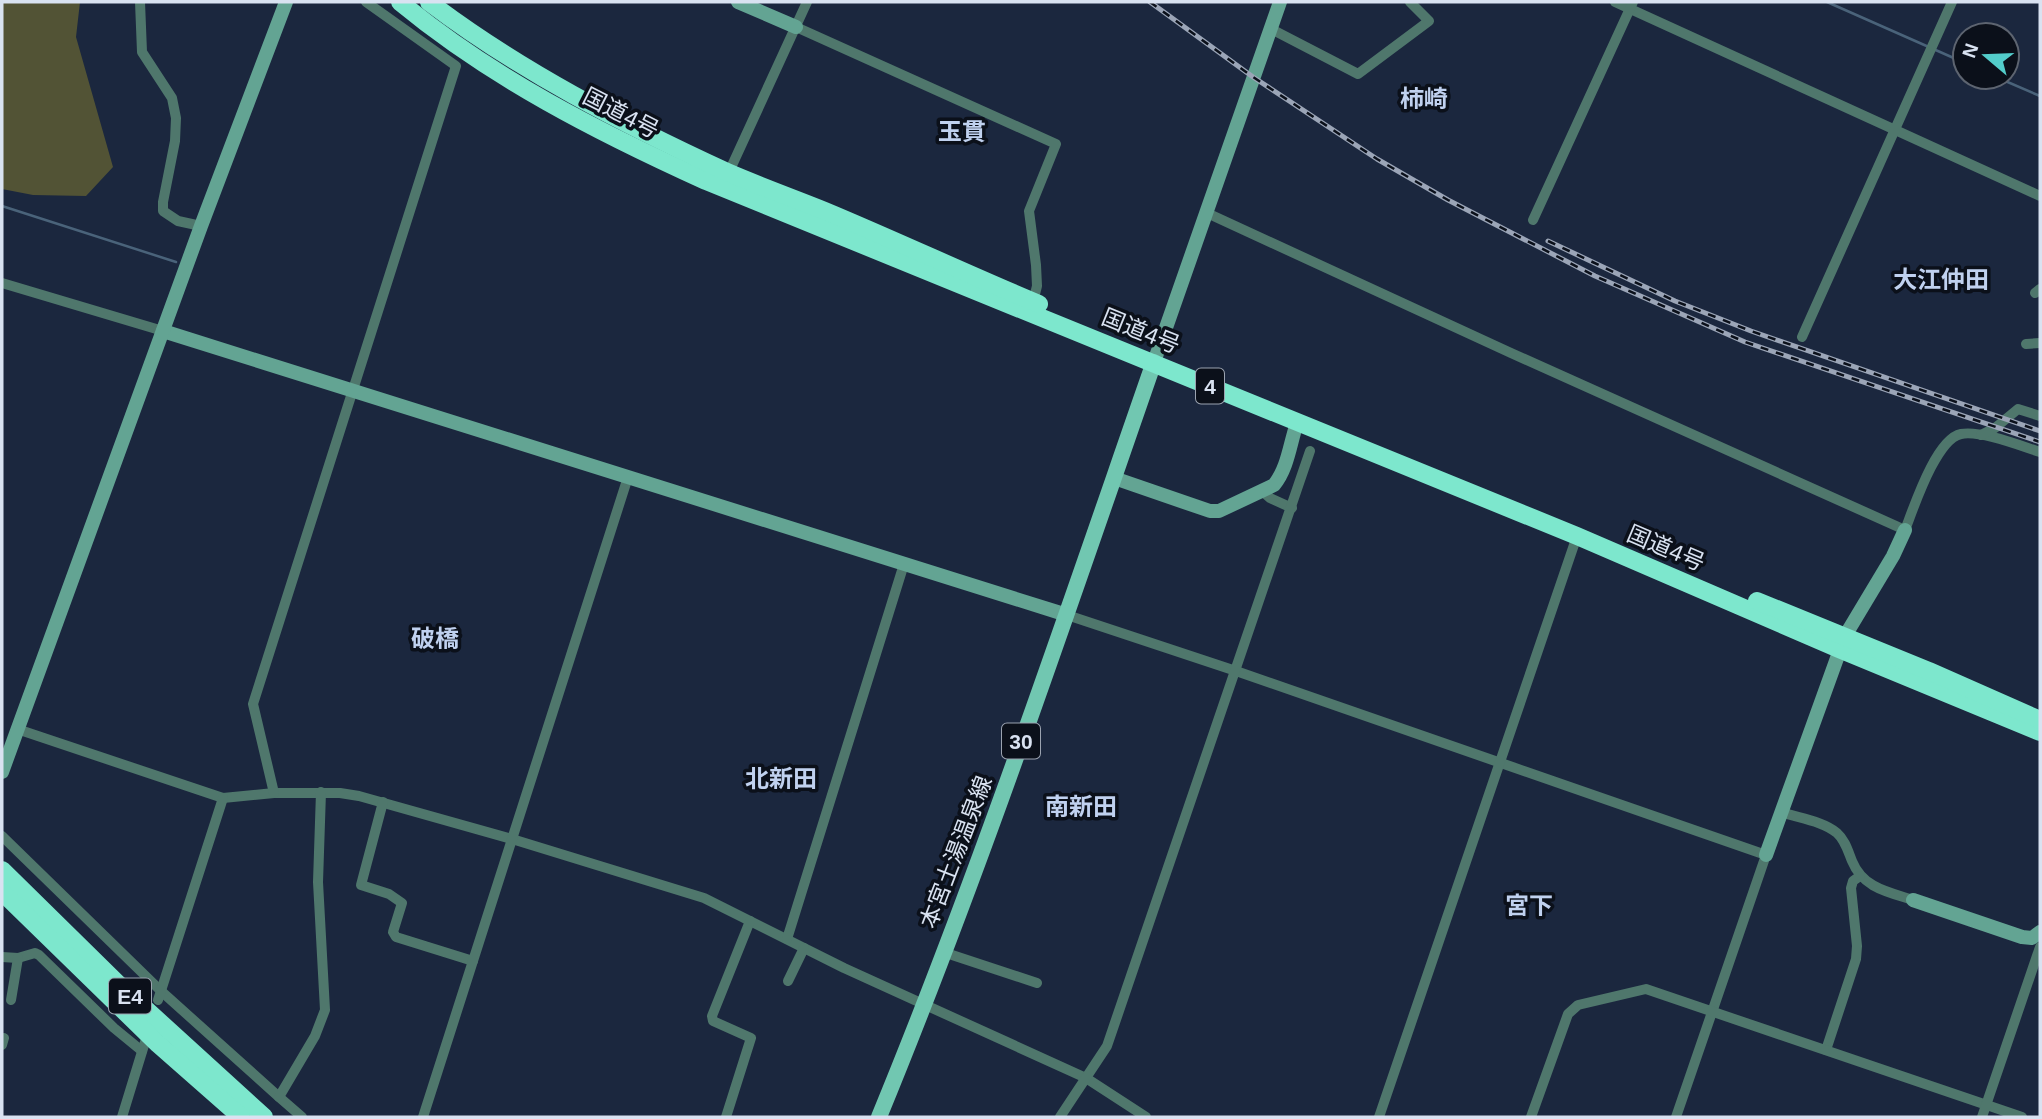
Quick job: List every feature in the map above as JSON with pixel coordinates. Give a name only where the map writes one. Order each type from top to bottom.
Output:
[{"type":"highway","name":"国道4号","points":[[400,2],[459,47],[545,102],[683,171],[967,288],[1156,356],[1297,423],[2040,720]]},
{"type":"highway","name":"国道4号","points":[[429,2],[492,47],[566,92],[729,172],[826,211],[1156,356],[1579,530],[2040,732]]},
{"type":"highway","name":"E4","points":[[2,870],[118,985],[264,1117]]},
{"type":"highway","name":"E4","points":[[2,892],[158,1044],[241,1117]]},
{"type":"main road","name":"本宮土湯温泉線","points":[[879,1117],[996,812],[1156,356]]},
{"type":"street","points":[[140,2],[142,52],[172,98],[176,118],[175,141],[163,211],[178,221],[201,226]]},
{"type":"street","points":[[2,772],[201,226],[286,2]]},
{"type":"street","points":[[274,793],[253,704],[456,66],[366,2]]},
{"type":"street","points":[[738,2],[1056,144],[1029,211],[1037,286],[1033,302]]},
{"type":"street","points":[[729,172],[807,2]]},
{"type":"street","points":[[1156,356],[1280,2]]},
{"type":"street","points":[[1271,29],[1358,74],[1429,21],[1410,2]]},
{"type":"street","points":[[1615,2],[1632,5],[1894,130],[2040,196]]},
{"type":"street","points":[[1802,337],[1952,2]]},
{"type":"street","points":[[1533,220],[1632,5]]},
{"type":"street","points":[[1207,213],[1511,354],[1905,530]]},
{"type":"street","points":[[2,283],[354,390],[1067,615],[1766,855]]},
{"type":"street","points":[[2026,344],[2040,343]]},
{"type":"street","points":[[1981,435],[1996,428],[2018,410],[2040,416]]},
{"type":"street","points":[[1114,478],[1210,511],[1219,511],[1274,485],[1280,478],[1297,423]]},
{"type":"street","points":[[1676,1117],[1842,643],[1893,556],[1927,476],[1947,442],[1961,434],[1981,435],[2040,452]]},
{"type":"street","points":[[1060,1117],[1107,1046],[1310,451]]},
{"type":"street","points":[[423,1117],[628,477]]},
{"type":"street","points":[[1262,491],[1269,498],[1292,508]]},
{"type":"street","points":[[1379,1117],[1577,536]]},
{"type":"street","points":[[787,939],[904,564]]},
{"type":"street","points":[[17,729],[223,798],[321,792],[359,796],[512,839],[704,898],[804,948],[1086,1078],[1146,1117]]},
{"type":"street","points":[[279,1097],[315,1036],[325,1010],[318,882],[321,792]]},
{"type":"street","points":[[159,996],[223,798]]},
{"type":"street","points":[[383,802],[361,885],[389,894],[402,903],[393,932],[396,937],[473,961]]},
{"type":"street","points":[[1781,812],[1836,832],[1844,842],[1860,876],[1874,887],[2022,937],[2039,940],[1982,1117]]},
{"type":"street","points":[[2,836],[159,996],[302,1117]]},
{"type":"street","points":[[1826,1050],[1856,958],[1851,888],[1853,881],[1860,876]]},
{"type":"street","points":[[726,1117],[751,1038],[713,1021],[712,1016],[750,921]]},
{"type":"street","points":[[788,981],[804,948]]},
{"type":"street","points":[[2,957],[18,958],[35,953],[39,955],[114,1028],[143,1046],[122,1117]]},
{"type":"street","points":[[943,953],[1037,984]]},
{"type":"street","points":[[11,1000],[18,958]]},
{"type":"street","points":[[1531,1117],[1568,1014],[1578,1005],[1646,989],[2022,1117]]},
{"type":"green space","points":[[2,2],[80,2],[76,37],[113,167],[86,196],[33,195],[2,189]]},
{"type":"waterway","points":[[1827,2],[1951,57]]},
{"type":"waterway","points":[[2021,88],[2040,96]]},
{"type":"waterway","points":[[2,206],[176,262]]},
{"type":"railway","points":[[1150,2],[1253,77],[1377,159],[1448,200],[1595,276],[1745,342],[2040,442]]},
{"type":"railway","points":[[1548,241],[1675,301],[1751,331],[2040,431]]},
{"type":"district","name":"柿崎","points":[[1424,98]]},
{"type":"district","name":"玉貫","points":[[962,131]]},
{"type":"district","name":"大江仲田","points":[[1941,279]]},
{"type":"district","name":"破橋","points":[[435,638]]},
{"type":"district","name":"北新田","points":[[781,778]]},
{"type":"district","name":"南新田","points":[[1081,806]]},
{"type":"district","name":"宮下","points":[[1529,905]]}]
